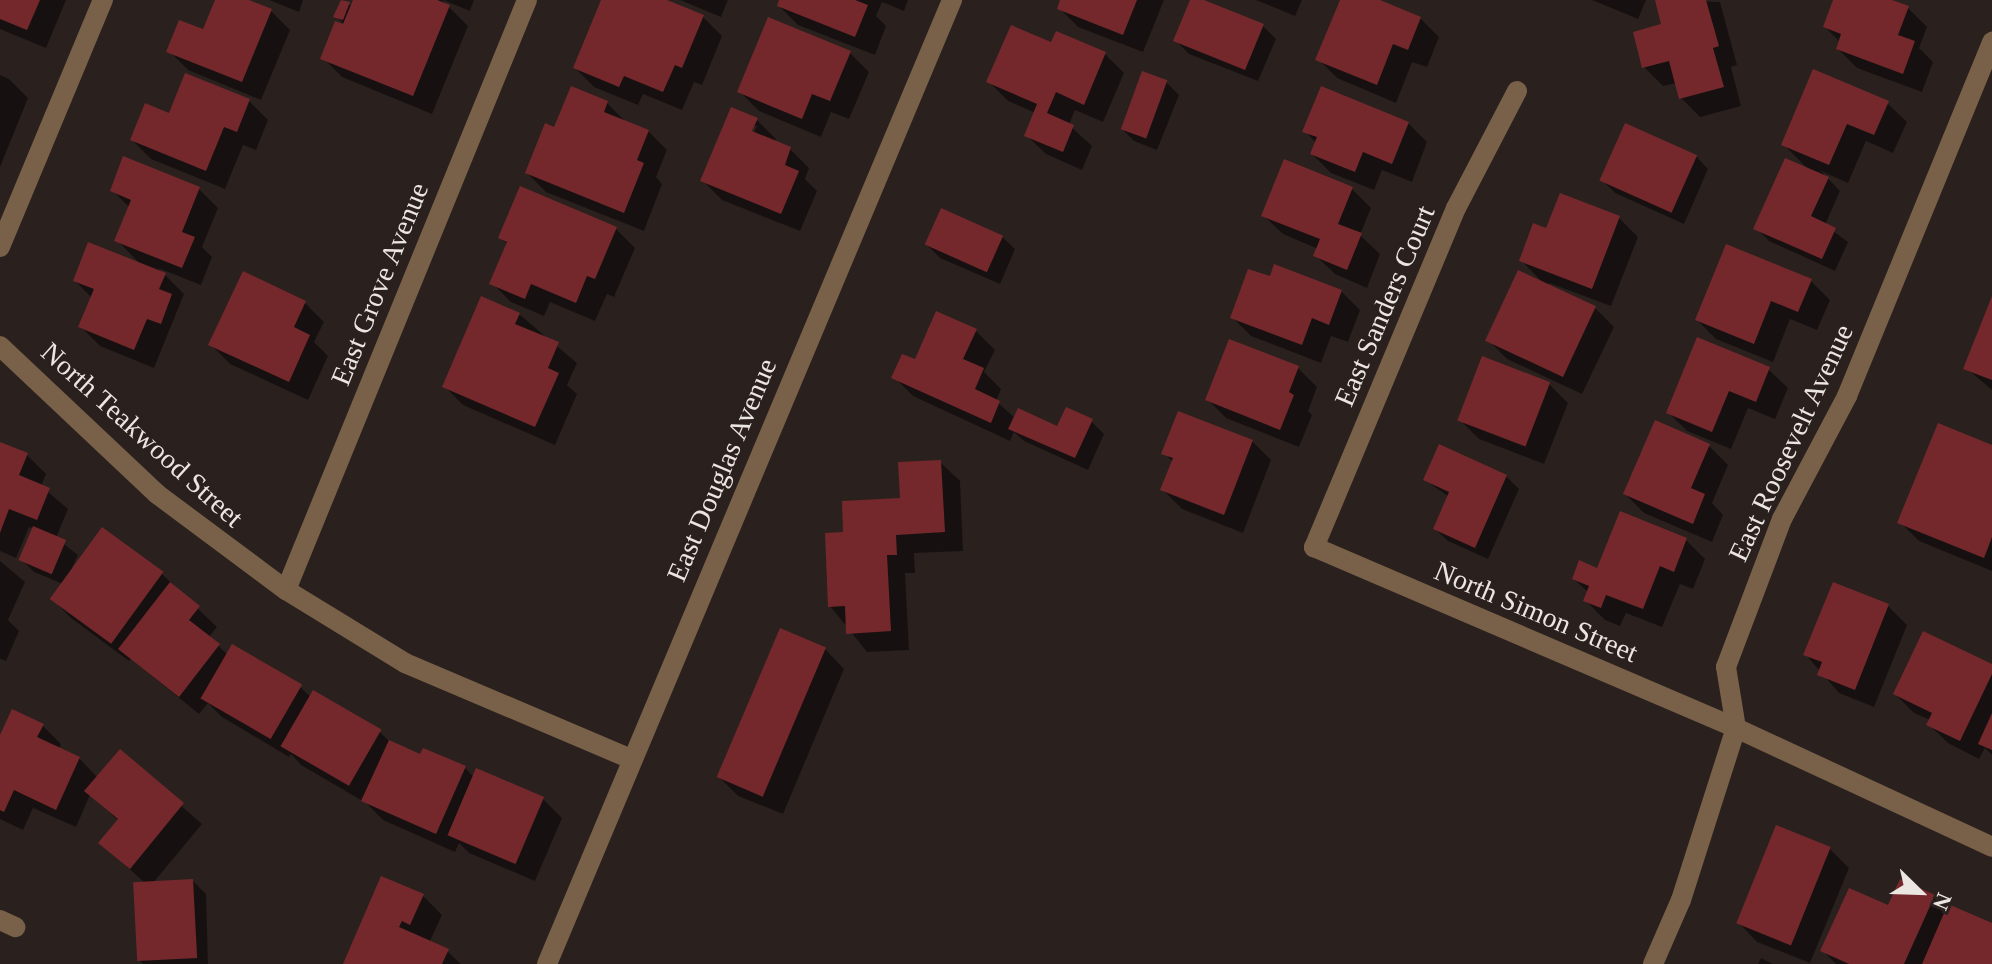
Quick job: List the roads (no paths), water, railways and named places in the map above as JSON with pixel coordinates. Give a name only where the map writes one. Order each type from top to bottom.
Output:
[{"type":"street","points":[[0,247],[103,0]]},
{"type":"street","name":"East Grove Avenue","points":[[286,590],[527,0]]},
{"type":"street","name":"East Douglas Avenue","points":[[547,964],[952,0]]},
{"type":"street","name":"East Roosevelt Avenue","points":[[1653,964],[1681,900],[1736,728],[1726,667],[1782,519],[1847,396],[1992,42]]},
{"type":"street","name":"East Sanders Court","points":[[1314,547],[1456,208],[1517,91]]},
{"type":"street","name":"North Teakwood Street","points":[[0,346],[157,494],[286,590],[405,663],[631,759]]},
{"type":"street","name":"North Simon Street","points":[[1314,547],[1736,728],[1992,847]]}]
